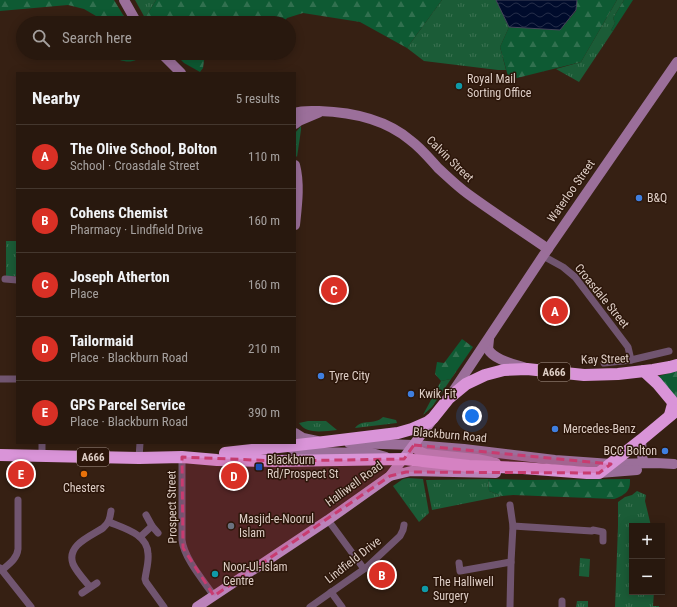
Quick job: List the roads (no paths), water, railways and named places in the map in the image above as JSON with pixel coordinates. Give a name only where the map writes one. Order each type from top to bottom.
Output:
[{"type":"highway","name":"Kay Street","points":[[438,412],[449,398],[466,384],[485,375],[504,370],[527,369],[584,375],[618,374],[677,365]]},
{"type":"highway","points":[[599,473],[674,413],[672,401],[658,383],[644,371]]},
{"type":"highway","name":"A666","points":[[324,442],[412,429],[428,422],[438,412]]},
{"type":"highway","name":"Blackburn Road","points":[[0,455],[139,458],[184,457],[324,442]]},
{"type":"highway","name":"Blackburn Road","points":[[184,457],[216,460],[278,461],[400,459],[469,466],[599,473]]},
{"type":"main road","name":"Kay Street","points":[[400,459],[414,445],[438,412]]},
{"type":"main road","name":"A666","points":[[414,445],[419,452],[426,454],[477,459],[523,468]]},
{"type":"main road","name":"Halliwell Road","points":[[197,607],[328,520],[390,476],[400,459]]},
{"type":"main road","name":"A666","points":[[390,476],[406,472],[426,471],[587,473]]},
{"type":"street","points":[[124,0],[133,16]]},
{"type":"street","points":[[168,60],[180,72]]},
{"type":"street","name":"Waterloo Street","points":[[449,398],[546,252],[677,62]]},
{"type":"street","name":"Calvin Street","points":[[296,112],[324,111],[359,115],[385,125],[402,134],[421,149],[451,180],[468,194],[546,252]]},
{"type":"street","name":"Calvin Street","points":[[296,123],[324,111]]},
{"type":"street","points":[[296,169],[298,176],[296,190],[296,215]]},
{"type":"street","name":"Croasdale Street","points":[[546,252],[575,277],[628,347],[631,360]]},
{"type":"street","points":[[6,279],[16,280]]},
{"type":"street","points":[[489,337],[487,344],[492,355],[527,369]]},
{"type":"street","points":[[604,363],[631,360],[668,351]]},
{"type":"street","points":[[0,379],[16,379]]},
{"type":"street","points":[[296,434],[303,438],[324,442]]},
{"type":"street","points":[[641,440],[644,463]]},
{"type":"street","name":"Blackburn Road","points":[[324,442],[414,445],[464,449],[555,460],[611,464],[676,464]]},
{"type":"street","points":[[42,444],[42,456]]},
{"type":"street","points":[[139,458],[140,444]]},
{"type":"street","points":[[250,451],[261,444]]},
{"type":"street","name":"Blackburn Road","points":[[285,445],[294,450],[304,452],[372,453],[400,459]]},
{"type":"street","name":"Prospect Street","points":[[184,457],[183,548],[191,563],[214,596]]},
{"type":"street","points":[[599,473],[657,468],[676,464]]},
{"type":"street","points":[[18,500],[18,554],[1,569],[31,607]]},
{"type":"street","points":[[510,505],[513,526],[512,553],[510,562],[510,607]]},
{"type":"street","points":[[90,587],[73,564],[72,555],[76,546],[103,528],[109,522],[111,510]]},
{"type":"street","points":[[146,515],[158,533]]},
{"type":"street","points":[[328,520],[364,569]]},
{"type":"street","points":[[109,522],[137,534],[148,548],[145,579],[164,607]]},
{"type":"street","name":"Lindfield Drive","points":[[310,607],[364,569],[400,536],[404,525]]},
{"type":"street","points":[[140,537],[152,526]]},
{"type":"street","points":[[513,526],[593,530],[603,532],[603,541]]},
{"type":"street","points":[[459,564],[460,571],[510,562]]},
{"type":"street","points":[[82,593],[97,583]]},
{"type":"street","points":[[331,592],[342,607]]},
{"type":"water","points":[[496,0],[577,0],[576,10],[560,30],[509,27]]},
{"type":"place","name":"Royal Mail Sorting Office","points":[[459,86]]},
{"type":"place","name":"B&Q","points":[[639,198]]},
{"type":"place","name":"Joseph Atherton","points":[[334,290]]},
{"type":"place","name":"The Olive School, Bolton","points":[[555,311]]},
{"type":"place","name":"Tyre City","points":[[321,376]]},
{"type":"place","name":"Kwik Fit","points":[[411,394]]},
{"type":"place","name":"Mercedes-Benz","points":[[555,429]]},
{"type":"place","name":"BCC Bolton","points":[[665,451]]},
{"type":"place","name":"Blackburn Rd/Prospect St","points":[[259,467]]},
{"type":"place","name":"GPS Parcel Service","points":[[21,474]]},
{"type":"place","name":"Chesters","points":[[84,474]]},
{"type":"place","name":"Tailormaid","points":[[234,476]]},
{"type":"place","name":"Masjid-e-Noorul Islam","points":[[231,526]]},
{"type":"place","name":"Noor-Ul-Islam Centre","points":[[215,574]]},
{"type":"place","name":"Cohens Chemist","points":[[382,575]]},
{"type":"place","name":"The Halliwell Surgery","points":[[425,589]]}]
